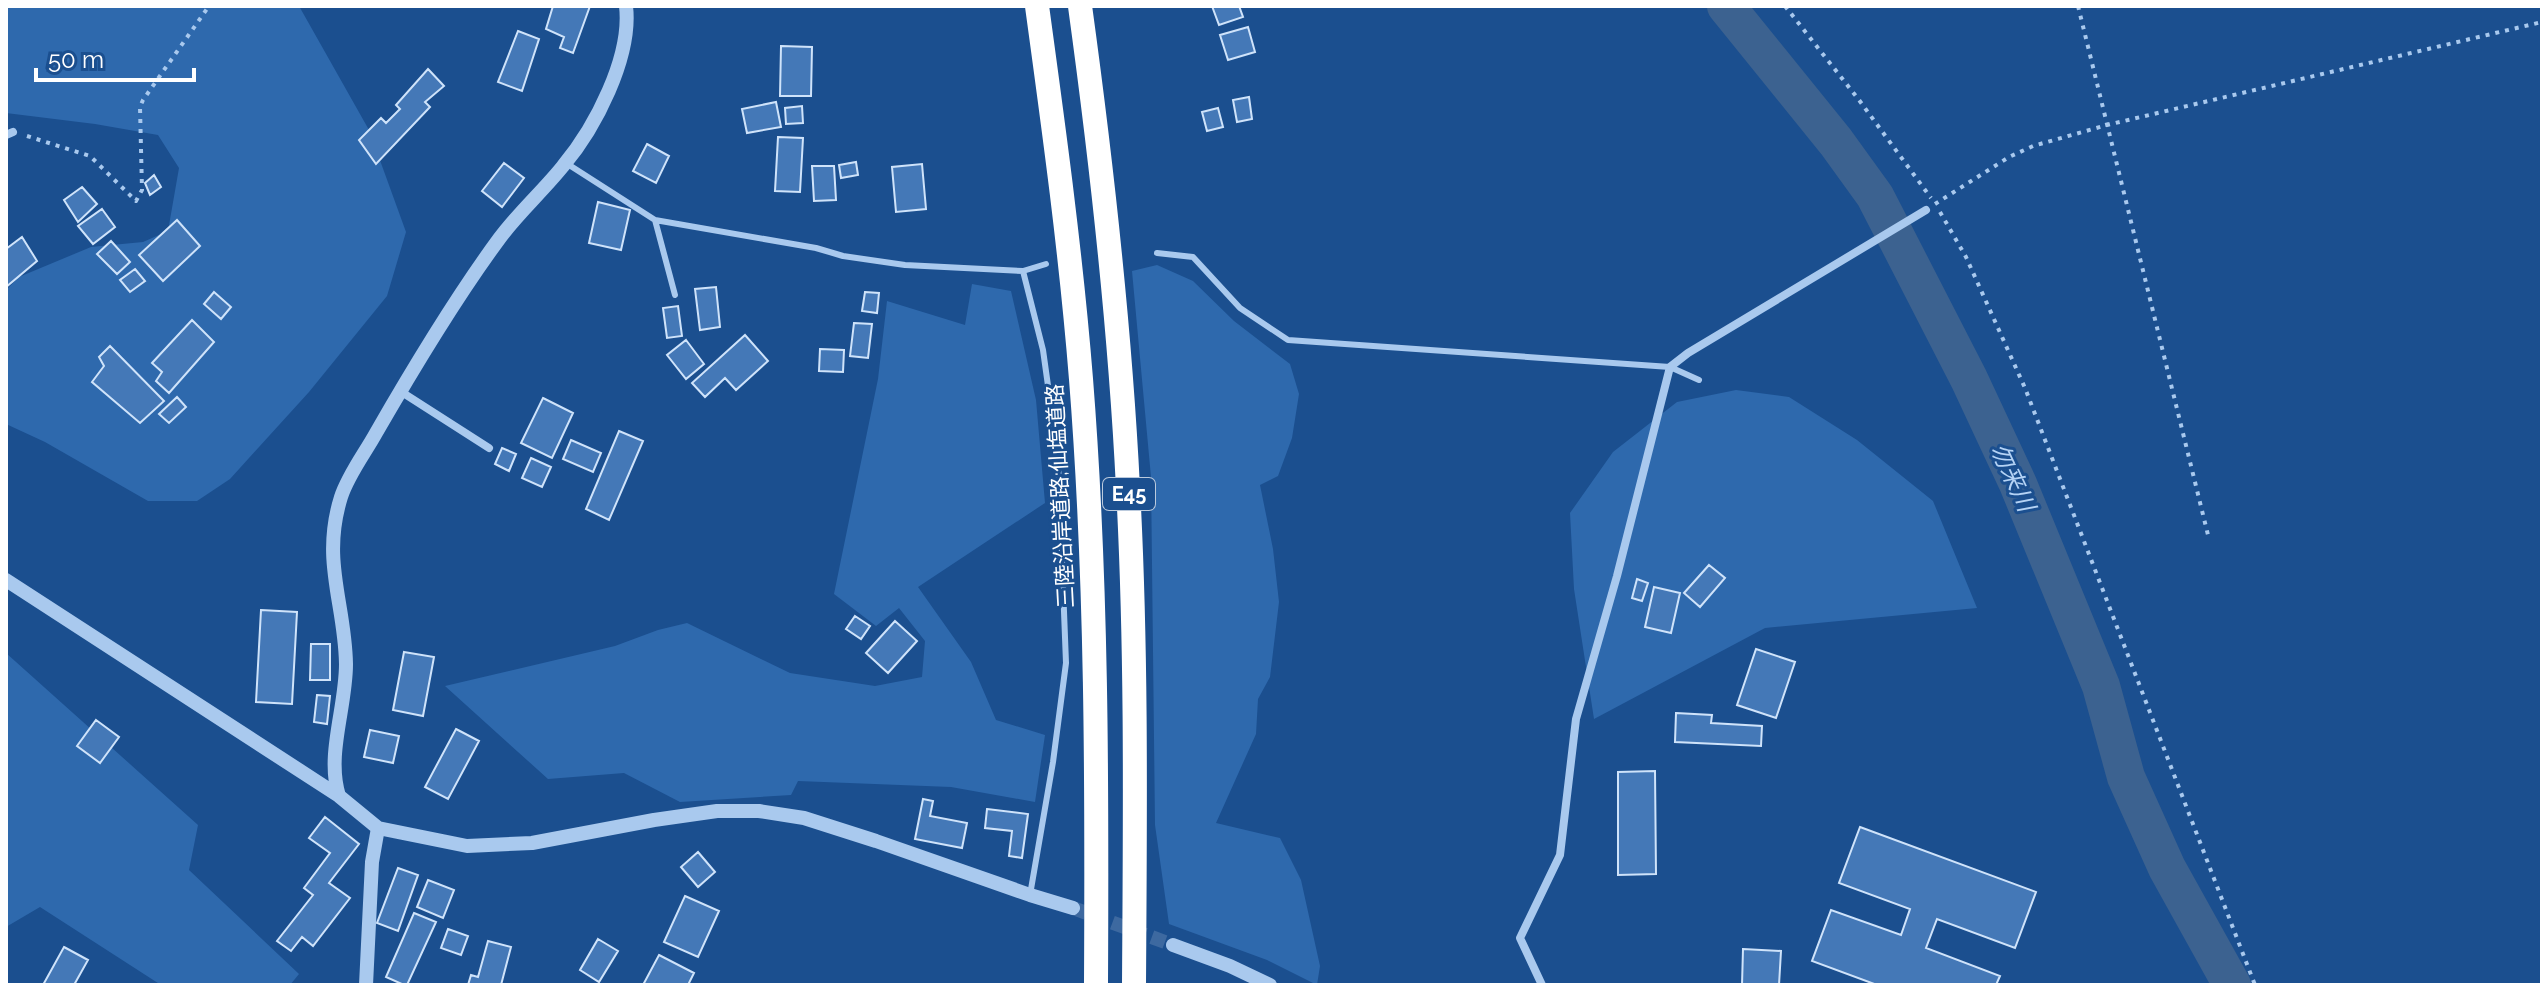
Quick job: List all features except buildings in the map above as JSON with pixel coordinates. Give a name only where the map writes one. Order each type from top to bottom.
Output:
[{"type":"highway","points":[[1023,6],[1053,121]]},
{"type":"highway","name":"三陸沿岸道路;仙塩道路","points":[[1037,6],[1075,320],[1088,491],[1094,669],[1096,985]]},
{"type":"highway","name":"E45","points":[[1080,6],[1112,265],[1128,490],[1135,825],[1134,985]]},
{"type":"street","points":[[339,796],[334,776],[346,667],[332,566],[333,535],[341,494],[400,391],[501,236],[566,163],[598,113],[620,61],[626,36],[626,6]]},
{"type":"street","points":[[1542,985],[1520,938],[1560,855],[1576,719],[1617,576],[1670,367],[1688,353],[1926,210]]},
{"type":"street","points":[[400,391],[489,448]]},
{"type":"street","points":[[6,580],[339,796],[378,828],[467,846],[499,846],[717,811],[759,811],[804,818],[1073,908]]},
{"type":"street","points":[[366,985],[372,862],[378,828]]},
{"type":"street","points":[[1173,945],[1270,985]]},
{"type":"lane","points":[[566,163],[655,220],[890,263],[1023,271],[1046,264]]},
{"type":"lane","points":[[655,220],[675,295]]},
{"type":"lane","points":[[1157,253],[1193,257],[1240,308],[1288,340],[1670,367],[1699,380]]},
{"type":"lane","points":[[1023,271],[1043,350],[1058,457],[1066,663],[1030,895]]},
{"type":"path","points":[[10,134],[90,156],[136,201],[142,190],[140,107],[209,6]]},
{"type":"path","points":[[1785,6],[1936,204],[1966,257],[2025,388],[2255,985]]},
{"type":"path","points":[[2078,6],[2208,535]]},
{"type":"path","points":[[1926,210],[2009,157],[2033,146],[2107,125],[2542,22]]},
{"type":"shaded area","points":[[6,6],[299,6],[369,130],[406,232],[387,296],[309,392],[230,479],[197,501],[148,501],[45,442],[6,424],[6,290],[19,277],[91,247],[143,242],[168,231],[179,168],[158,135],[6,113]]},
{"type":"shaded area","points":[[1157,265],[1193,281],[1234,321],[1290,364],[1299,394],[1292,438],[1278,476],[1260,485],[1273,549],[1279,602],[1270,677],[1258,699],[1256,734],[1216,823],[1280,838],[1301,880],[1320,966],[1317,985],[1267,960],[1169,924],[1155,825],[1151,477],[1132,271]]},
{"type":"shaded area","points":[[972,284],[1011,291],[1036,400],[1045,503],[918,587],[971,662],[996,720],[1045,735],[1035,802],[951,787],[798,781],[791,795],[680,802],[624,773],[548,779],[445,686],[615,646],[687,623],[790,673],[875,686],[922,677],[925,641],[899,608],[876,626],[834,594],[878,379],[887,301],[965,325]]},
{"type":"shaded area","points":[[1736,390],[1789,397],[1857,440],[1933,501],[1977,608],[1765,628],[1594,719],[1574,589],[1570,513],[1613,452],[1677,402]]},
{"type":"shaded area","points":[[6,653],[198,825],[189,870],[299,974],[290,985],[161,985],[40,907],[6,927]]},
{"type":"waterway","name":"勿来川","points":[[1726,6],[1836,142],[1875,196],[1969,379],[2018,484],[2101,686],[2126,777],[2167,868],[2232,985]]},
{"type":"tunnel","points":[[1073,908],[1173,945]]}]
